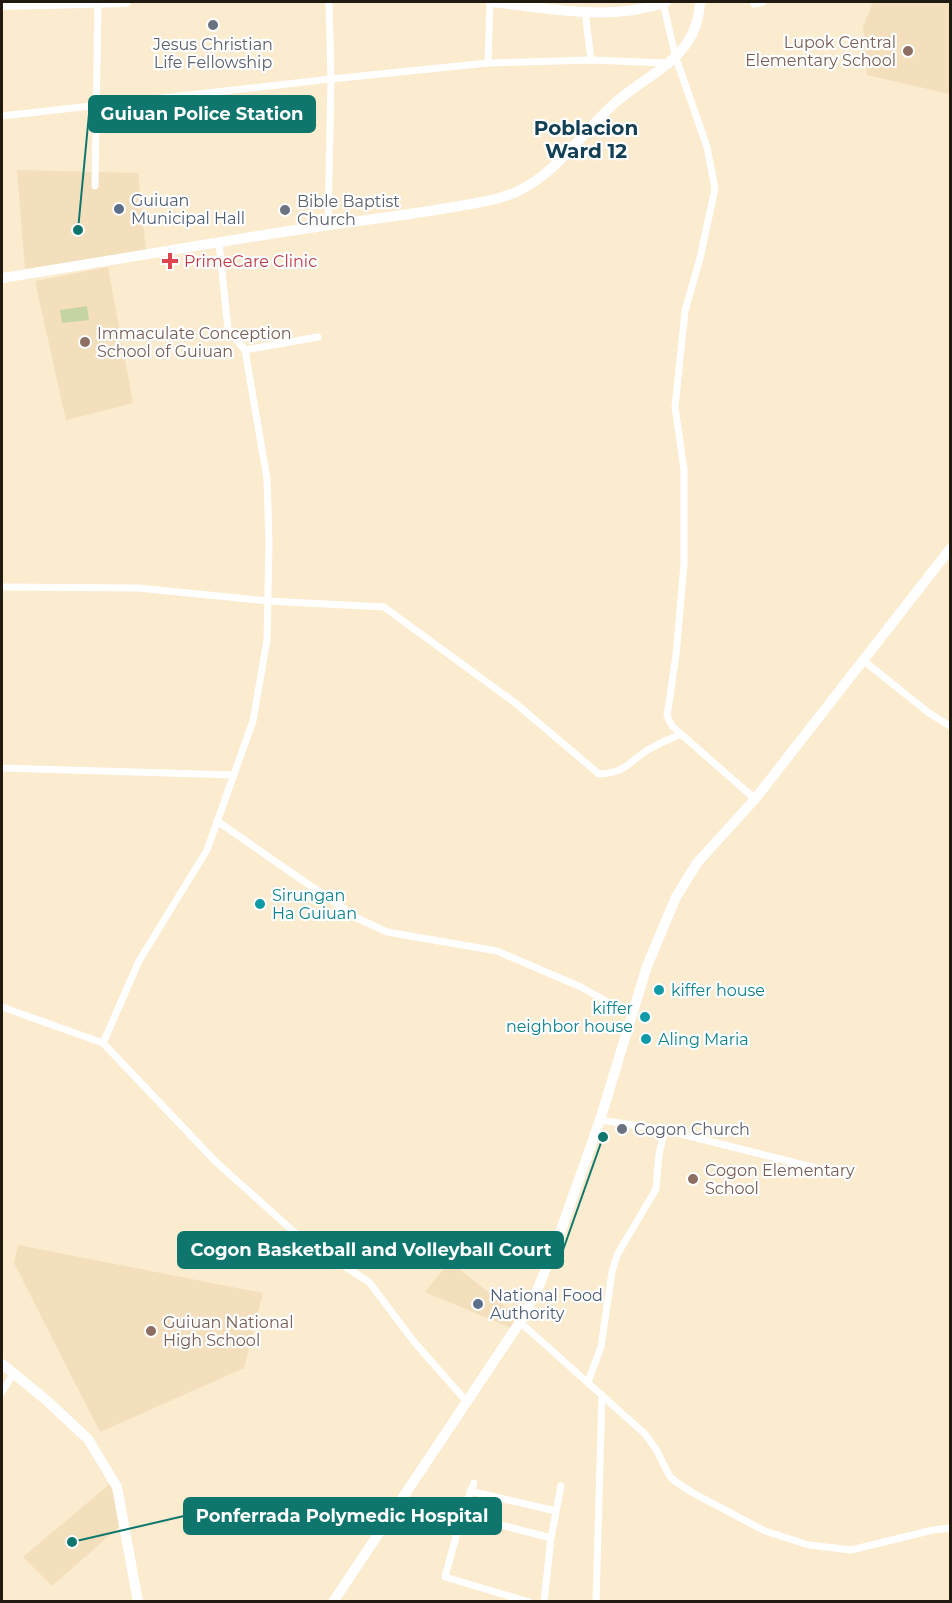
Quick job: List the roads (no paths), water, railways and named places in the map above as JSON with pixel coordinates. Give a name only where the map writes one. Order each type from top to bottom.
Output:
[{"type":"street","points":[[95,186],[98,2]]},
{"type":"street","points":[[2,5],[126,2]]},
{"type":"street","points":[[328,225],[331,79],[329,2]]},
{"type":"street","points":[[488,63],[491,2],[619,12],[664,2],[673,60],[707,147],[715,189],[700,258],[685,310],[675,407],[684,468],[684,564],[676,655],[667,716],[672,726],[755,799]]},
{"type":"street","points":[[2,278],[328,225],[433,211],[488,201],[515,193],[541,179],[616,102],[673,60],[686,45],[695,26],[700,2]]},
{"type":"street","points":[[754,4],[763,2]]},
{"type":"street","points":[[585,11],[591,60]]},
{"type":"street","points":[[2,116],[488,63],[673,60]]},
{"type":"street","points":[[103,1043],[139,961],[207,850],[253,721],[267,640],[269,542],[267,479],[245,350],[228,329],[219,243]]},
{"type":"street","points":[[245,350],[318,337]]},
{"type":"street","points":[[333,1602],[520,1322],[543,1275],[600,1120],[660,931],[676,897],[697,863],[755,799],[951,549]]},
{"type":"street","points":[[2,587],[138,588],[268,600],[384,607],[514,702],[599,774],[612,774],[623,770],[646,752],[681,734]]},
{"type":"street","points":[[864,660],[929,713],[951,726]]},
{"type":"street","points":[[669,739],[672,726]]},
{"type":"street","points":[[2,768],[234,775]]},
{"type":"street","points":[[217,821],[357,918],[387,932],[497,951],[581,987],[611,1004],[633,1011]]},
{"type":"street","points":[[2,1007],[103,1043],[216,1162],[302,1239],[369,1282],[415,1343],[467,1402]]},
{"type":"street","points":[[600,1120],[665,1130],[844,1175]]},
{"type":"street","points":[[588,1382],[601,1347],[612,1272],[617,1255],[656,1189],[659,1154],[665,1130]]},
{"type":"street","points":[[520,1322],[645,1434],[656,1449],[670,1477],[693,1493],[765,1531],[809,1545],[851,1550],[933,1530],[951,1528]]},
{"type":"street","points":[[2,1364],[53,1405],[88,1439],[117,1487],[138,1602]]},
{"type":"street","points":[[2,1392],[13,1374]]},
{"type":"street","points":[[596,1602],[602,1395]]},
{"type":"street","points":[[474,1483],[462,1515],[445,1578],[529,1602]]},
{"type":"street","points":[[544,1602],[551,1538],[561,1486]]},
{"type":"street","points":[[470,1491],[556,1511]]},
{"type":"street","points":[[395,1509],[462,1515],[551,1538]]},
{"type":"place","name":"Jesus Christian Life Fellowship","points":[[213,25]]},
{"type":"place","name":"Lupok Central Elementary School","points":[[908,51]]},
{"type":"place","name":"Guiuan Municipal Hall","points":[[119,209]]},
{"type":"place","name":"Bible Baptist Church","points":[[285,210]]},
{"type":"place","name":"Guiuan Police Station","points":[[78,230]]},
{"type":"place","name":"PrimeCare Clinic","points":[[170,261]]},
{"type":"place","name":"Immaculate Conception School of Guiuan","points":[[85,342]]},
{"type":"place","name":"Sirungan Ha Guiuan","points":[[260,904]]},
{"type":"place","name":"kiffer house","points":[[659,990]]},
{"type":"place","name":"kiffer neighbor house","points":[[645,1017]]},
{"type":"place","name":"Aling Maria","points":[[646,1039]]},
{"type":"place","name":"Cogon Church","points":[[622,1129]]},
{"type":"place","name":"Cogon Basketball and Volleyball Court","points":[[603,1137]]},
{"type":"place","name":"Cogon Elementary School","points":[[693,1179]]},
{"type":"place","name":"National Food Authority","points":[[478,1304]]},
{"type":"place","name":"Guiuan National High School","points":[[151,1331]]},
{"type":"place","name":"Ponferrada Polymedic Hospital","points":[[72,1542]]},
{"type":"district","name":"Poblacion Ward 12","points":[[586,140]]}]
